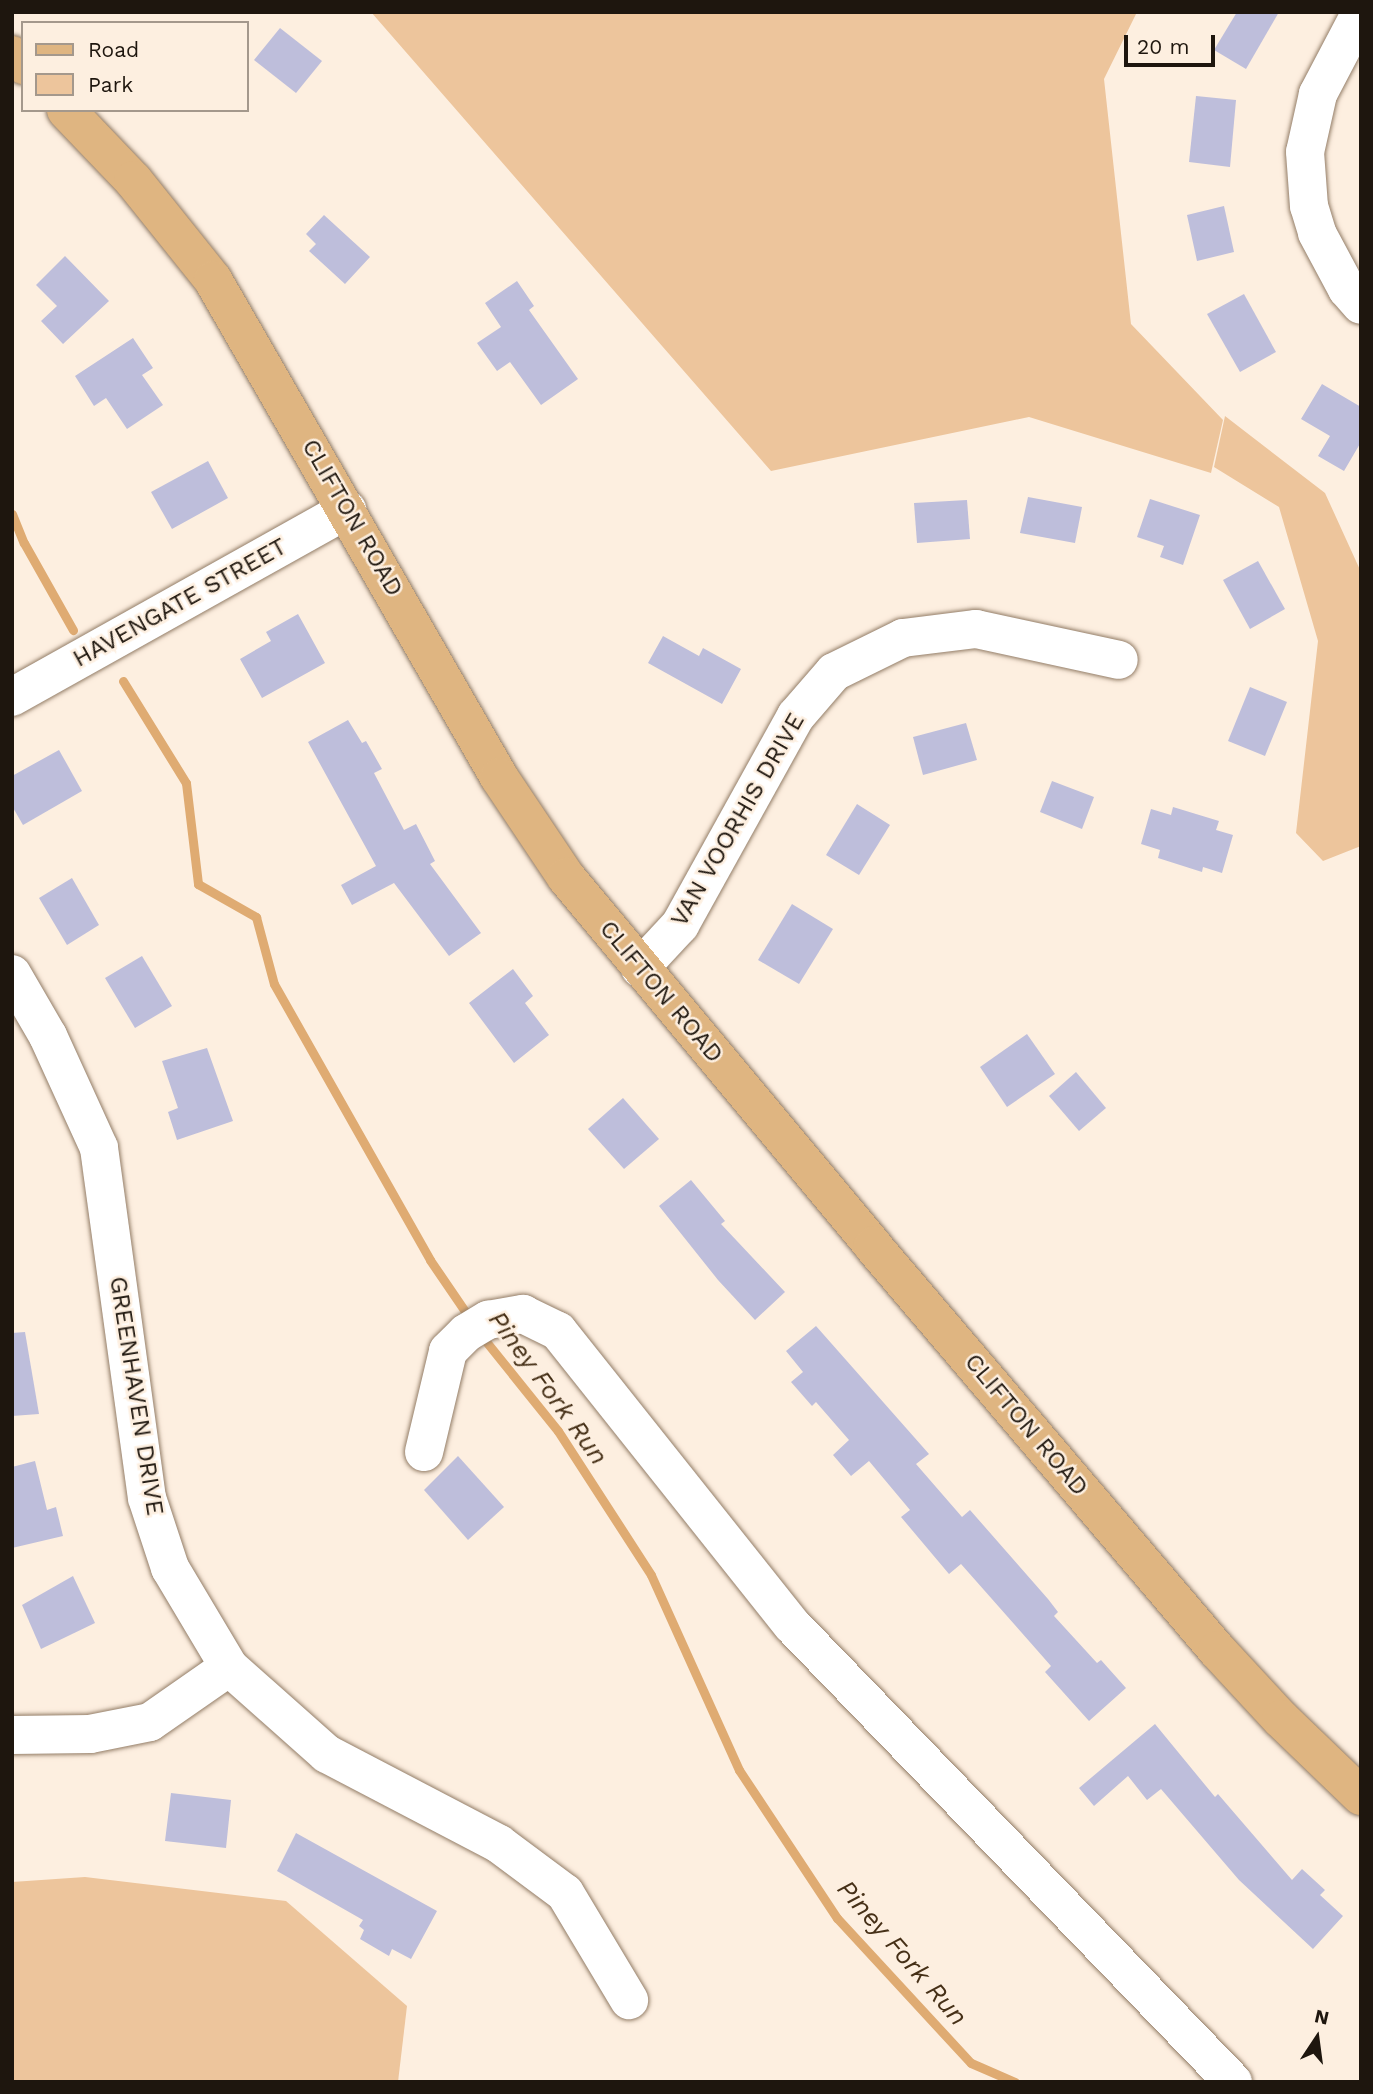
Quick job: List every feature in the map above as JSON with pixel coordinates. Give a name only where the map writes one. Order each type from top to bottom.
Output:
[{"type":"main road","name":"CLIFTON ROAD","points":[[68,112],[133,180],[213,280],[518,808],[566,877],[1217,1650],[1290,1728],[1361,1796]]},
{"type":"street","points":[[1361,12],[1318,94],[1306,152],[1309,206],[1317,233],[1347,289],[1361,305]]},
{"type":"street","name":"HAVENGATE STREET","points":[[12,697],[347,510]]},
{"type":"street","name":"VAN VOORHIS DRIVE","points":[[640,968],[680,925],[796,716],[834,672],[903,638],[976,629],[1119,660]]},
{"type":"street","name":"GREENHAVEN DRIVE","points":[[12,974],[48,1036],[99,1148],[147,1498],[170,1568],[229,1667],[327,1754],[499,1844],[565,1894],[629,2000]]},
{"type":"street","points":[[424,1452],[448,1351],[477,1326],[523,1314],[558,1331],[792,1625],[1233,2082]]},
{"type":"street","points":[[12,1735],[90,1734],[149,1722],[229,1667]]},
{"type":"green space","points":[[371,12],[1137,12],[1104,79],[1131,324],[1223,420],[1211,473],[1029,417],[771,471]]},
{"type":"green space","points":[[1225,416],[1325,493],[1361,572],[1361,846],[1323,861],[1296,833],[1318,641],[1279,507],[1214,467]]},
{"type":"green space","points":[[85,1877],[286,1901],[407,2006],[398,2082],[12,2082],[12,1882]]},
{"type":"building","points":[[1237,12],[1279,12],[1246,69],[1214,50]]},
{"type":"building","points":[[280,28],[322,61],[296,93],[254,60]]},
{"type":"building","points":[[1196,96],[1236,100],[1230,167],[1189,162]]},
{"type":"building","points":[[1224,206],[1234,252],[1197,261],[1187,215]]},
{"type":"building","points":[[324,215],[370,257],[345,284],[309,251],[316,244],[306,234]]},
{"type":"building","points":[[65,256],[109,301],[63,344],[41,321],[57,306],[36,285]]},
{"type":"building","points":[[517,281],[534,306],[529,310],[578,379],[541,405],[510,362],[497,371],[477,343],[501,327],[485,303]]},
{"type":"building","points":[[1244,294],[1276,352],[1240,372],[1207,314]]},
{"type":"building","points":[[133,338],[153,368],[142,375],[163,405],[127,429],[106,398],[94,406],[75,376]]},
{"type":"building","points":[[1322,384],[1361,407],[1361,442],[1344,471],[1318,456],[1330,436],[1301,419]]},
{"type":"building","points":[[208,461],[228,498],[172,529],[151,492]]},
{"type":"building","points":[[1028,497],[1082,507],[1075,543],[1020,533]]},
{"type":"building","points":[[1150,499],[1200,515],[1183,565],[1160,557],[1164,546],[1137,537]]},
{"type":"building","points":[[967,500],[970,539],[917,543],[914,503]]},
{"type":"building","points":[[1258,561],[1285,609],[1250,629],[1223,580]]},
{"type":"building","points":[[298,614],[325,663],[262,698],[240,659],[271,641],[266,632]]},
{"type":"building","points":[[663,636],[699,656],[703,648],[741,669],[722,704],[648,663]]},
{"type":"building","points":[[1250,687],[1287,702],[1265,756],[1228,741]]},
{"type":"building","points":[[348,720],[362,743],[366,741],[382,769],[374,773],[404,830],[416,824],[435,861],[430,864],[481,933],[449,956],[394,883],[352,905],[341,885],[376,866],[308,742]]},
{"type":"building","points":[[966,723],[977,760],[923,775],[913,737]]},
{"type":"building","points":[[59,750],[82,791],[23,825],[12,806],[12,776]]},
{"type":"building","points":[[1052,781],[1094,797],[1082,829],[1040,812]]},
{"type":"building","points":[[857,804],[890,825],[859,875],[826,855]]},
{"type":"building","points":[[1173,807],[1219,821],[1216,830],[1233,835],[1222,873],[1203,867],[1202,872],[1158,858],[1160,850],[1141,844],[1151,809],[1171,815]]},
{"type":"building","points":[[72,878],[99,925],[67,945],[39,898]]},
{"type":"building","points":[[792,904],[833,929],[799,984],[758,960]]},
{"type":"building","points":[[142,956],[172,1006],[135,1028],[105,978]]},
{"type":"building","points":[[513,969],[533,996],[525,1003],[549,1035],[514,1063],[469,1003]]},
{"type":"building","points":[[1027,1034],[1055,1074],[1007,1107],[980,1067]]},
{"type":"building","points":[[207,1048],[233,1121],[177,1140],[168,1112],[178,1108],[162,1061]]},
{"type":"building","points":[[1076,1072],[1106,1108],[1079,1131],[1049,1096]]},
{"type":"building","points":[[623,1098],[659,1139],[624,1169],[588,1129]]},
{"type":"building","points":[[691,1180],[725,1221],[721,1224],[785,1292],[755,1320],[718,1280],[659,1206]]},
{"type":"building","points":[[816,1326],[929,1454],[916,1464],[962,1517],[970,1510],[1048,1599],[1058,1612],[1054,1616],[1097,1663],[1101,1660],[1126,1688],[1089,1721],[1045,1672],[1051,1666],[961,1564],[949,1574],[901,1517],[910,1510],[869,1461],[851,1476],[833,1455],[849,1440],[816,1402],[812,1406],[791,1382],[803,1372],[786,1351]]},
{"type":"building","points":[[25,1332],[39,1414],[12,1416],[12,1333]]},
{"type":"building","points":[[458,1456],[504,1507],[468,1540],[424,1490]]},
{"type":"building","points":[[35,1461],[47,1510],[56,1507],[63,1536],[12,1548],[12,1467]]},
{"type":"building","points":[[73,1576],[95,1623],[41,1649],[22,1605]]},
{"type":"building","points":[[1155,1724],[1215,1797],[1218,1794],[1292,1880],[1302,1869],[1325,1890],[1320,1895],[1343,1916],[1313,1949],[1239,1880],[1161,1789],[1147,1800],[1128,1776],[1094,1806],[1079,1788]]},
{"type":"building","points":[[171,1793],[231,1800],[226,1848],[165,1841]]},
{"type":"building","points":[[296,1833],[437,1911],[411,1959],[392,1949],[389,1956],[360,1939],[364,1930],[359,1926],[363,1920],[277,1871]]},
{"type":"waterway","name":"Piney Fork Run","points":[[12,514],[24,543],[73,630]]},
{"type":"waterway","name":"Piney Fork Run","points":[[123,681],[186,783],[198,884],[256,917],[274,984],[430,1260],[471,1320]]},
{"type":"waterway","name":"Piney Fork Run","points":[[480,1334],[558,1431],[651,1575],[739,1770],[837,1918],[971,2063],[1015,2082]]}]
